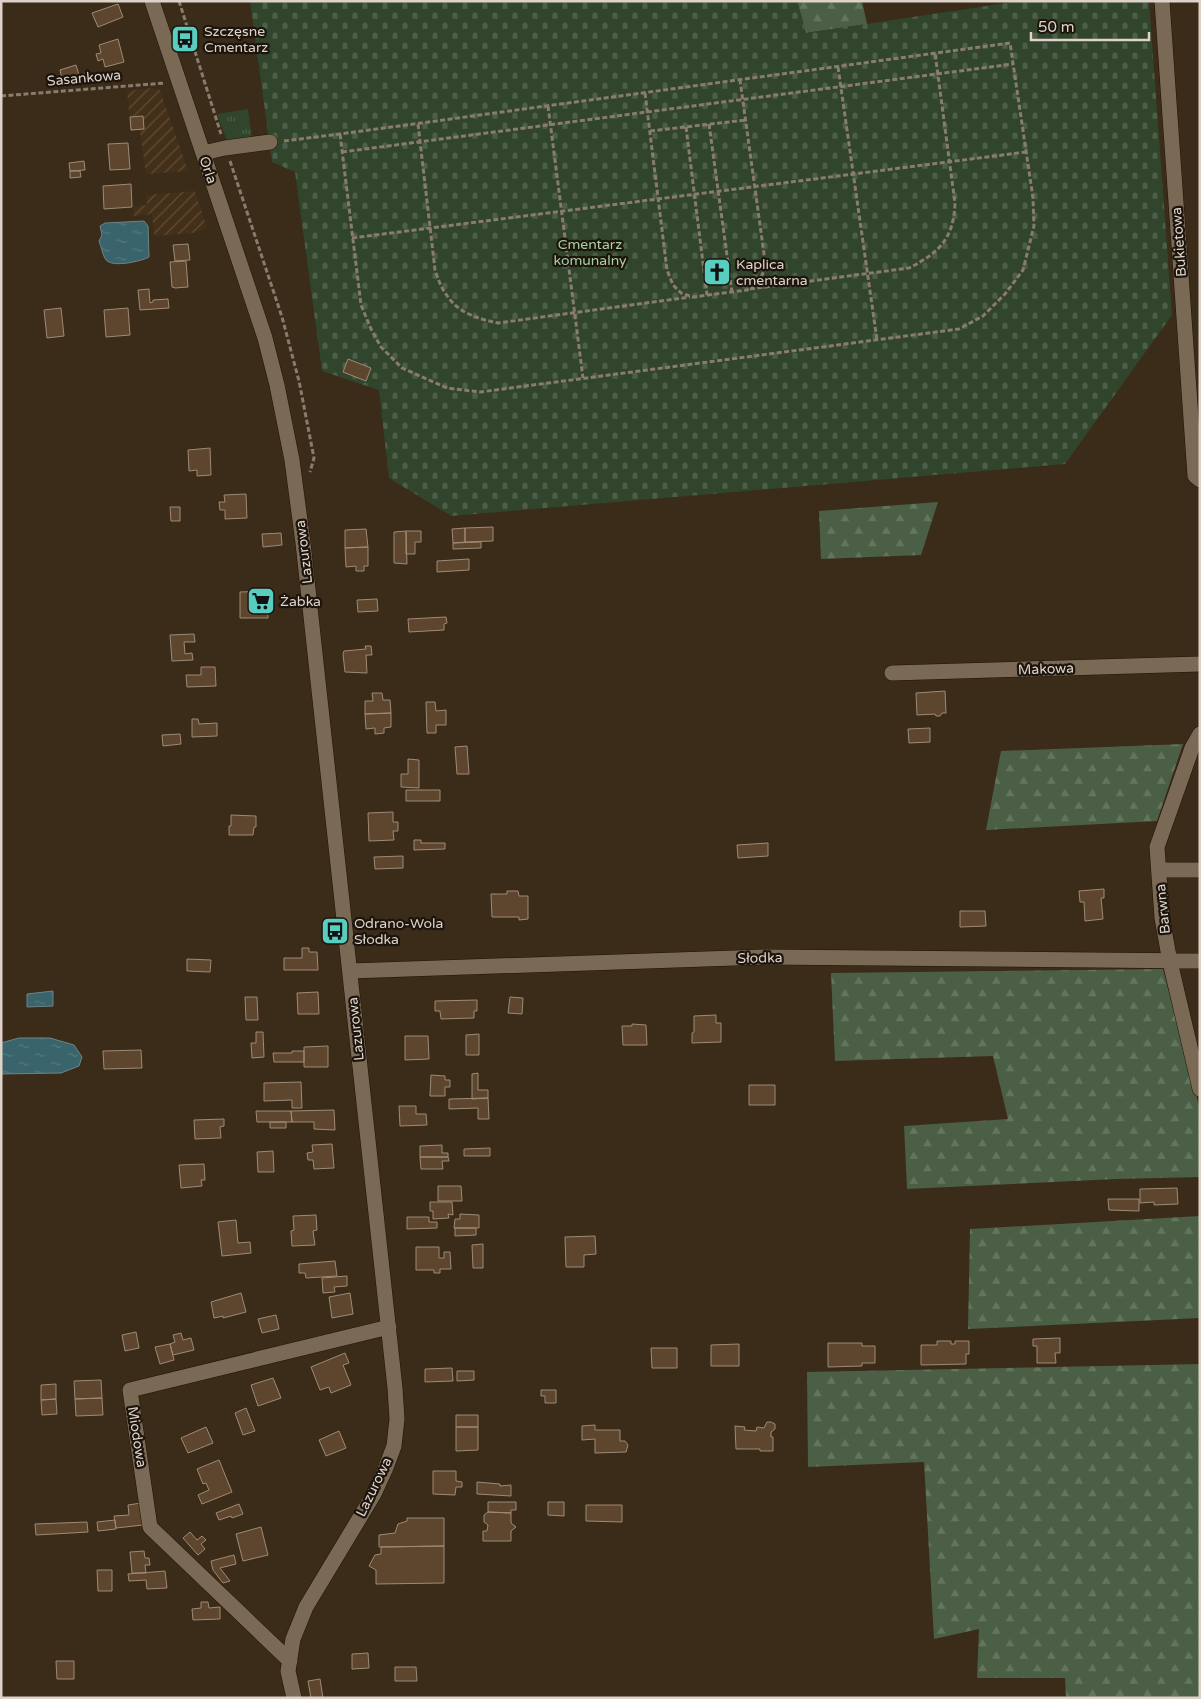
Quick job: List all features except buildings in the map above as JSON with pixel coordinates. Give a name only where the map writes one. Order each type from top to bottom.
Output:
[{"type":"street","name":"Orla","points":[[152,1],[265,338]]},
{"type":"street","name":"Bukietowa","points":[[1162,1],[1195,476],[1200,480]]},
{"type":"street","points":[[203,153],[270,142]]},
{"type":"street","name":"Lazurowa","points":[[265,338],[277,385],[292,460],[303,543],[389,1327],[397,1419],[394,1446],[374,1494],[300,1621],[293,1639],[288,1671],[294,1698]]},
{"type":"street","name":"Makowa","points":[[892,673],[1200,664]]},
{"type":"street","name":"Barwna","points":[[1200,734],[1192,748],[1157,847],[1162,918],[1170,962],[1200,1088]]},
{"type":"street","points":[[1158,870],[1200,870]]},
{"type":"street","name":"Słodka","points":[[350,971],[764,957],[1200,961]]},
{"type":"street","name":"Miodowa","points":[[290,1661],[150,1526],[130,1390],[389,1327]]},
{"type":"path","points":[[178,1],[205,87],[182,95]]},
{"type":"path","points":[[270,142],[418,124],[1010,43],[1033,198],[1034,226],[1023,270],[1005,294],[983,316],[959,330],[480,392],[447,388],[402,368],[381,347],[361,305],[340,134]]},
{"type":"path","points":[[418,124],[435,270],[446,296],[456,307],[476,318],[498,323],[909,268],[925,260],[940,246],[951,232],[955,218],[956,203],[935,53]]},
{"type":"path","points":[[342,152],[1013,64]]},
{"type":"path","points":[[838,67],[877,340]]},
{"type":"path","points":[[740,80],[765,261],[765,269],[760,279],[747,290]]},
{"type":"path","name":"Sasankowa","points":[[1,96],[168,83]]},
{"type":"path","points":[[645,93],[669,277],[673,285],[681,293],[693,297]]},
{"type":"path","points":[[548,106],[583,378]]},
{"type":"path","points":[[650,131],[746,120]]},
{"type":"path","points":[[709,124],[732,292]]},
{"type":"path","points":[[686,127],[707,295]]},
{"type":"path","points":[[352,238],[1026,152]]},
{"type":"shaded area","points":[[153,88],[160,90],[188,171],[146,174],[140,131],[131,131],[127,91]]},
{"type":"shaded area","points":[[195,191],[207,228],[193,233],[154,236],[152,214],[134,216],[133,206],[147,205],[146,195]]},
{"type":"green space","name":"Cmentarz komunalny","points":[[250,1],[797,1],[806,33],[1020,1],[1149,1],[1172,315],[1065,464],[451,516],[389,478],[379,390],[322,371],[295,172],[272,162]]},
{"type":"green space","points":[[797,1],[862,1],[867,24],[806,33]]},
{"type":"green space","points":[[248,109],[252,138],[227,141],[217,114]]},
{"type":"green space","points":[[938,502],[921,555],[821,559],[819,511]]},
{"type":"green space","points":[[1183,744],[1157,821],[986,830],[1001,751]]},
{"type":"green space","points":[[1163,969],[1200,1110],[1200,1177],[907,1189],[904,1126],[1008,1119],[993,1056],[835,1061],[831,973]]},
{"type":"green space","points":[[1200,1216],[1200,1318],[968,1329],[970,1229]]},
{"type":"green space","points":[[1200,1364],[1200,1698],[1066,1698],[1065,1678],[977,1678],[979,1629],[934,1639],[924,1462],[808,1467],[807,1372]]},
{"type":"water","points":[[144,221],[148,226],[149,257],[121,264],[106,260],[99,241],[102,235],[100,226],[105,223]]},
{"type":"water","points":[[53,991],[53,1006],[27,1007],[27,994]]},
{"type":"water","points":[[19,1038],[50,1038],[74,1045],[82,1057],[79,1066],[61,1073],[1,1074],[1,1043]]},
{"type":"place","name":"Szczęsne Cmentarz","points":[[185,39]]},
{"type":"place","name":"Kaplica cmentarna","points":[[717,272]]},
{"type":"place","name":"Żabka","points":[[261,601]]},
{"type":"place","name":"Odrano-Wola Słodka","points":[[335,931]]}]
